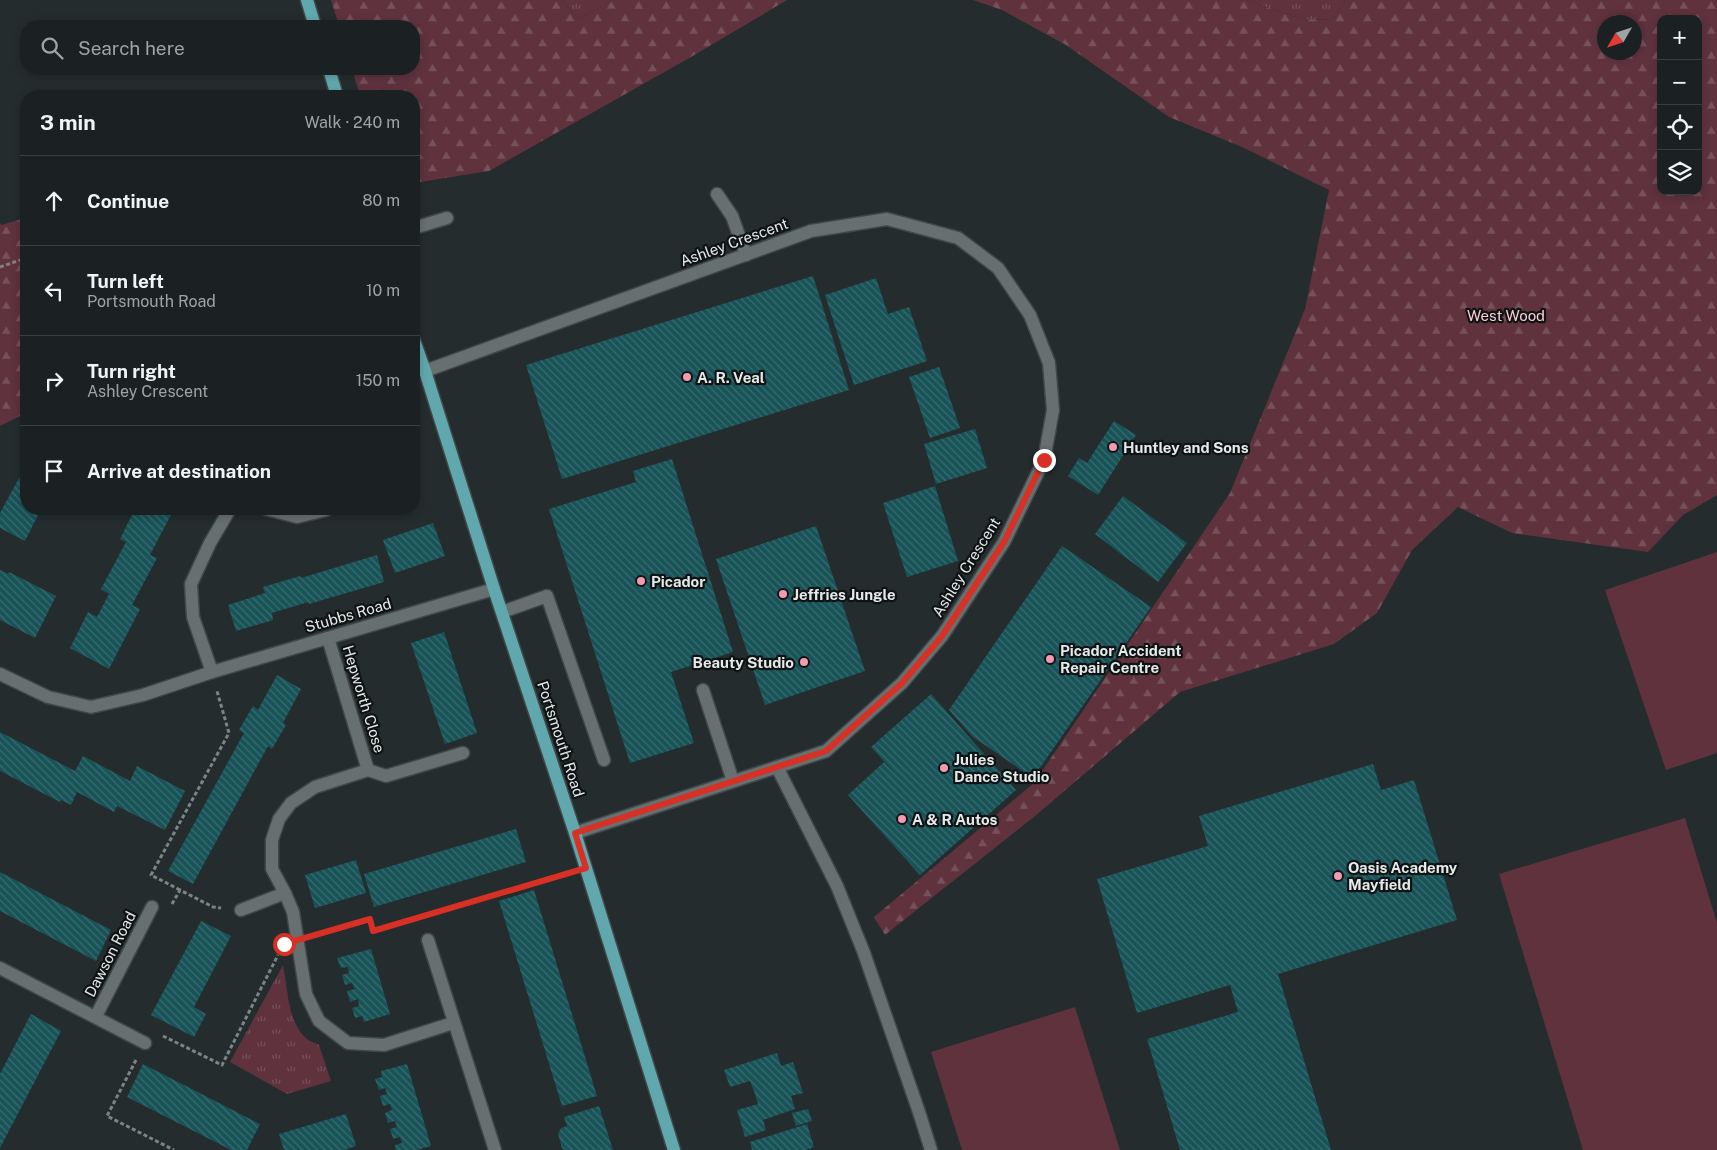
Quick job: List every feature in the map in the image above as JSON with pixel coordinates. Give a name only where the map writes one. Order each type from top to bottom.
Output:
[{"type":"main road","points":[[307,0],[313,20]]},
{"type":"main road","points":[[331,75],[335,90]]},
{"type":"main road","name":"Portsmouth Road","points":[[420,357],[575,833],[674,1150]]},
{"type":"street","points":[[717,194],[732,216],[746,255]]},
{"type":"street","points":[[420,226],[447,218]]},
{"type":"street","name":"Ashley Crescent","points":[[425,372],[811,231],[887,219],[958,238],[998,268],[1030,316],[1049,363],[1053,410],[1044,460],[1004,542],[942,636],[902,683],[826,751],[575,833]]},
{"type":"street","points":[[212,672],[193,617],[191,584],[210,543],[226,515]]},
{"type":"street","points":[[289,515],[297,517],[305,515]]},
{"type":"street","name":"Stubbs Road","points":[[0,674],[48,697],[91,707],[143,695],[212,672],[494,589]]},
{"type":"street","points":[[502,612],[547,596],[604,760]]},
{"type":"street","name":"Hepworth Close","points":[[328,638],[368,770]]},
{"type":"street","points":[[703,690],[733,781]]},
{"type":"street","name":"Hepworth Close","points":[[454,1023],[384,1045],[348,1043],[319,1021],[306,994],[294,912],[286,893],[272,869],[272,840],[279,819],[292,803],[315,787],[368,770],[386,776],[463,753]]},
{"type":"street","points":[[777,767],[837,886],[876,984],[920,1112],[931,1150]]},
{"type":"street","points":[[241,910],[286,893]]},
{"type":"street","name":"Dawson Road","points":[[96,1016],[152,908]]},
{"type":"street","points":[[428,940],[495,1150]]},
{"type":"street","name":"Dawson Road","points":[[0,969],[96,1016],[145,1043]]},
{"type":"path","points":[[0,267],[20,260]]},
{"type":"path","points":[[212,672],[229,733],[152,875],[213,907],[241,910]]},
{"type":"path","points":[[174,1150],[108,1116],[152,1031],[222,1065],[284,944],[370,919],[373,931],[586,868]]},
{"type":"path","points":[[152,908],[170,909],[180,890]]},
{"type":"green space","points":[[331,0],[562,0],[578,19],[613,0],[787,0],[691,57],[489,171],[420,182],[420,90],[358,90],[354,75],[420,75],[420,20],[337,20]]},
{"type":"green space","points":[[562,0],[613,0],[578,19]]},
{"type":"green space","name":"West Wood","points":[[973,0],[1246,0],[1301,19],[1334,20],[1345,0],[1717,0],[1717,495],[1683,515],[1648,552],[1512,533],[1458,507],[1412,550],[1377,613],[1334,644],[1180,692],[1035,816],[885,935],[874,917],[1034,783],[1230,493],[1305,309],[1329,190],[1242,147],[1169,117],[1066,45],[1002,10]]},
{"type":"green space","points":[[1246,0],[1345,0],[1334,20],[1301,19]]},
{"type":"green space","points":[[20,220],[20,416],[0,426],[0,223],[1,225]]},
{"type":"green space","points":[[1717,552],[1717,753],[1666,770],[1605,590]]},
{"type":"green space","points":[[1685,818],[1717,923],[1717,1150],[1583,1150],[1499,874]]},
{"type":"green space","points":[[283,965],[292,1015],[301,1033],[308,1040],[319,1045],[331,1081],[287,1094],[230,1062]]},
{"type":"green space","points":[[1075,1007],[1120,1150],[962,1150],[931,1052]]},
{"type":"building","name":"A. R. Veal","points":[[813,276],[849,390],[562,479],[526,365]]},
{"type":"building","points":[[876,278],[888,314],[909,307],[927,361],[854,385],[825,295]]},
{"type":"building","points":[[939,367],[960,428],[930,438],[909,377]]},
{"type":"building","name":"Huntley and Sons","points":[[1114,421],[1136,435],[1098,495],[1068,476],[1079,458],[1087,463]]},
{"type":"building","points":[[975,429],[987,468],[936,484],[924,444]]},
{"type":"building","name":"Picador","points":[[672,459],[733,652],[671,672],[694,743],[630,763],[549,509],[636,482],[633,471]]},
{"type":"building","points":[[19,478],[20,515],[38,515],[25,541],[0,528],[0,513]]},
{"type":"building","points":[[935,486],[958,561],[907,577],[883,503]]},
{"type":"building","points":[[1123,496],[1187,543],[1158,582],[1095,534]]},
{"type":"building","points":[[132,515],[171,515],[150,555],[157,558],[132,605],[140,609],[109,669],[70,648],[88,612],[97,617],[109,594],[101,589],[126,542],[120,539]]},
{"type":"building","points":[[433,523],[445,556],[395,573],[383,540]]},
{"type":"building","name":"Jeffries Jungle","points":[[816,526],[865,671],[765,705],[716,559]]},
{"type":"building","name":"Picador Accident Repair Centre","points":[[1062,546],[1151,607],[1033,778],[973,737],[949,710]]},
{"type":"building","points":[[377,555],[384,582],[272,613],[273,620],[236,631],[228,605],[265,593],[263,587],[300,576],[301,578]]},
{"type":"building","points":[[0,570],[8,574],[9,572],[56,596],[35,638],[0,620]]},
{"type":"building","points":[[444,632],[477,733],[445,744],[411,643]]},
{"type":"building","points":[[277,675],[301,689],[283,723],[286,725],[272,749],[268,746],[193,884],[168,871],[244,733],[239,730],[253,706],[258,710]]},
{"type":"building","name":"Julies Dance Studio","points":[[931,694],[1016,790],[920,875],[848,795],[884,762],[902,781],[871,747]]},
{"type":"building","points":[[0,732],[75,771],[83,756],[130,781],[137,766],[185,791],[165,830],[117,806],[114,812],[77,792],[71,805],[61,800],[60,802],[0,771]]},
{"type":"building","points":[[1373,764],[1381,790],[1414,780],[1457,920],[1278,974],[1331,1150],[1180,1150],[1147,1039],[1238,1012],[1230,985],[1137,1013],[1097,879],[1208,846],[1199,816]]},
{"type":"building","points":[[516,829],[526,862],[374,907],[364,874]]},
{"type":"building","points":[[356,860],[366,893],[315,908],[305,875]]},
{"type":"building","points":[[0,872],[111,930],[96,961],[0,911]]},
{"type":"building","points":[[534,890],[597,1096],[562,1106],[499,901]]},
{"type":"building","points":[[201,921],[231,936],[194,1007],[206,1014],[194,1037],[151,1015]]},
{"type":"building","points":[[371,949],[390,1014],[364,1022],[362,1016],[355,1018],[352,1008],[359,1006],[358,999],[350,1002],[347,991],[355,989],[352,983],[345,985],[342,975],[349,973],[348,967],[341,968],[337,958]]},
{"type":"building","points":[[31,1014],[61,1031],[0,1148],[0,1074]]},
{"type":"building","points":[[777,1053],[781,1066],[793,1062],[803,1093],[791,1096],[795,1109],[763,1120],[766,1130],[745,1137],[737,1110],[758,1104],[754,1091],[750,1081],[730,1087],[724,1070]]},
{"type":"building","points":[[143,1064],[260,1124],[247,1150],[231,1150],[127,1097]]},
{"type":"building","points":[[407,1064],[431,1146],[417,1150],[396,1150],[395,1145],[402,1143],[400,1137],[393,1139],[390,1129],[397,1127],[395,1121],[388,1123],[385,1113],[392,1110],[390,1104],[383,1106],[380,1096],[387,1094],[385,1088],[379,1090],[375,1079],[382,1077],[381,1071]]},
{"type":"building","points":[[599,1106],[613,1150],[565,1150],[562,1148],[558,1134],[561,1128],[567,1126],[564,1117]]},
{"type":"building","points":[[808,1109],[812,1121],[796,1126],[792,1113]]},
{"type":"building","points":[[346,1114],[356,1146],[344,1150],[284,1150],[279,1134]]},
{"type":"building","points":[[807,1124],[814,1147],[806,1150],[752,1150],[750,1142]]},
{"type":"place","name":"A. R. Veal","points":[[687,377]]},
{"type":"place","name":"Huntley and Sons","points":[[1113,447]]},
{"type":"place","name":"Picador","points":[[641,581]]},
{"type":"place","name":"Jeffries Jungle","points":[[783,594]]},
{"type":"place","name":"Picador Accident Repair Centre","points":[[1050,659]]},
{"type":"place","name":"Beauty Studio","points":[[804,662]]},
{"type":"place","name":"Julies Dance Studio","points":[[944,768]]},
{"type":"place","name":"A & R Autos","points":[[902,819]]},
{"type":"place","name":"Oasis Academy Mayfield","points":[[1338,876]]},
{"type":"route","points":[[284,944],[370,919],[373,931],[586,868],[575,833],[826,751],[902,683],[942,636],[1004,542],[1044,460]]}]
